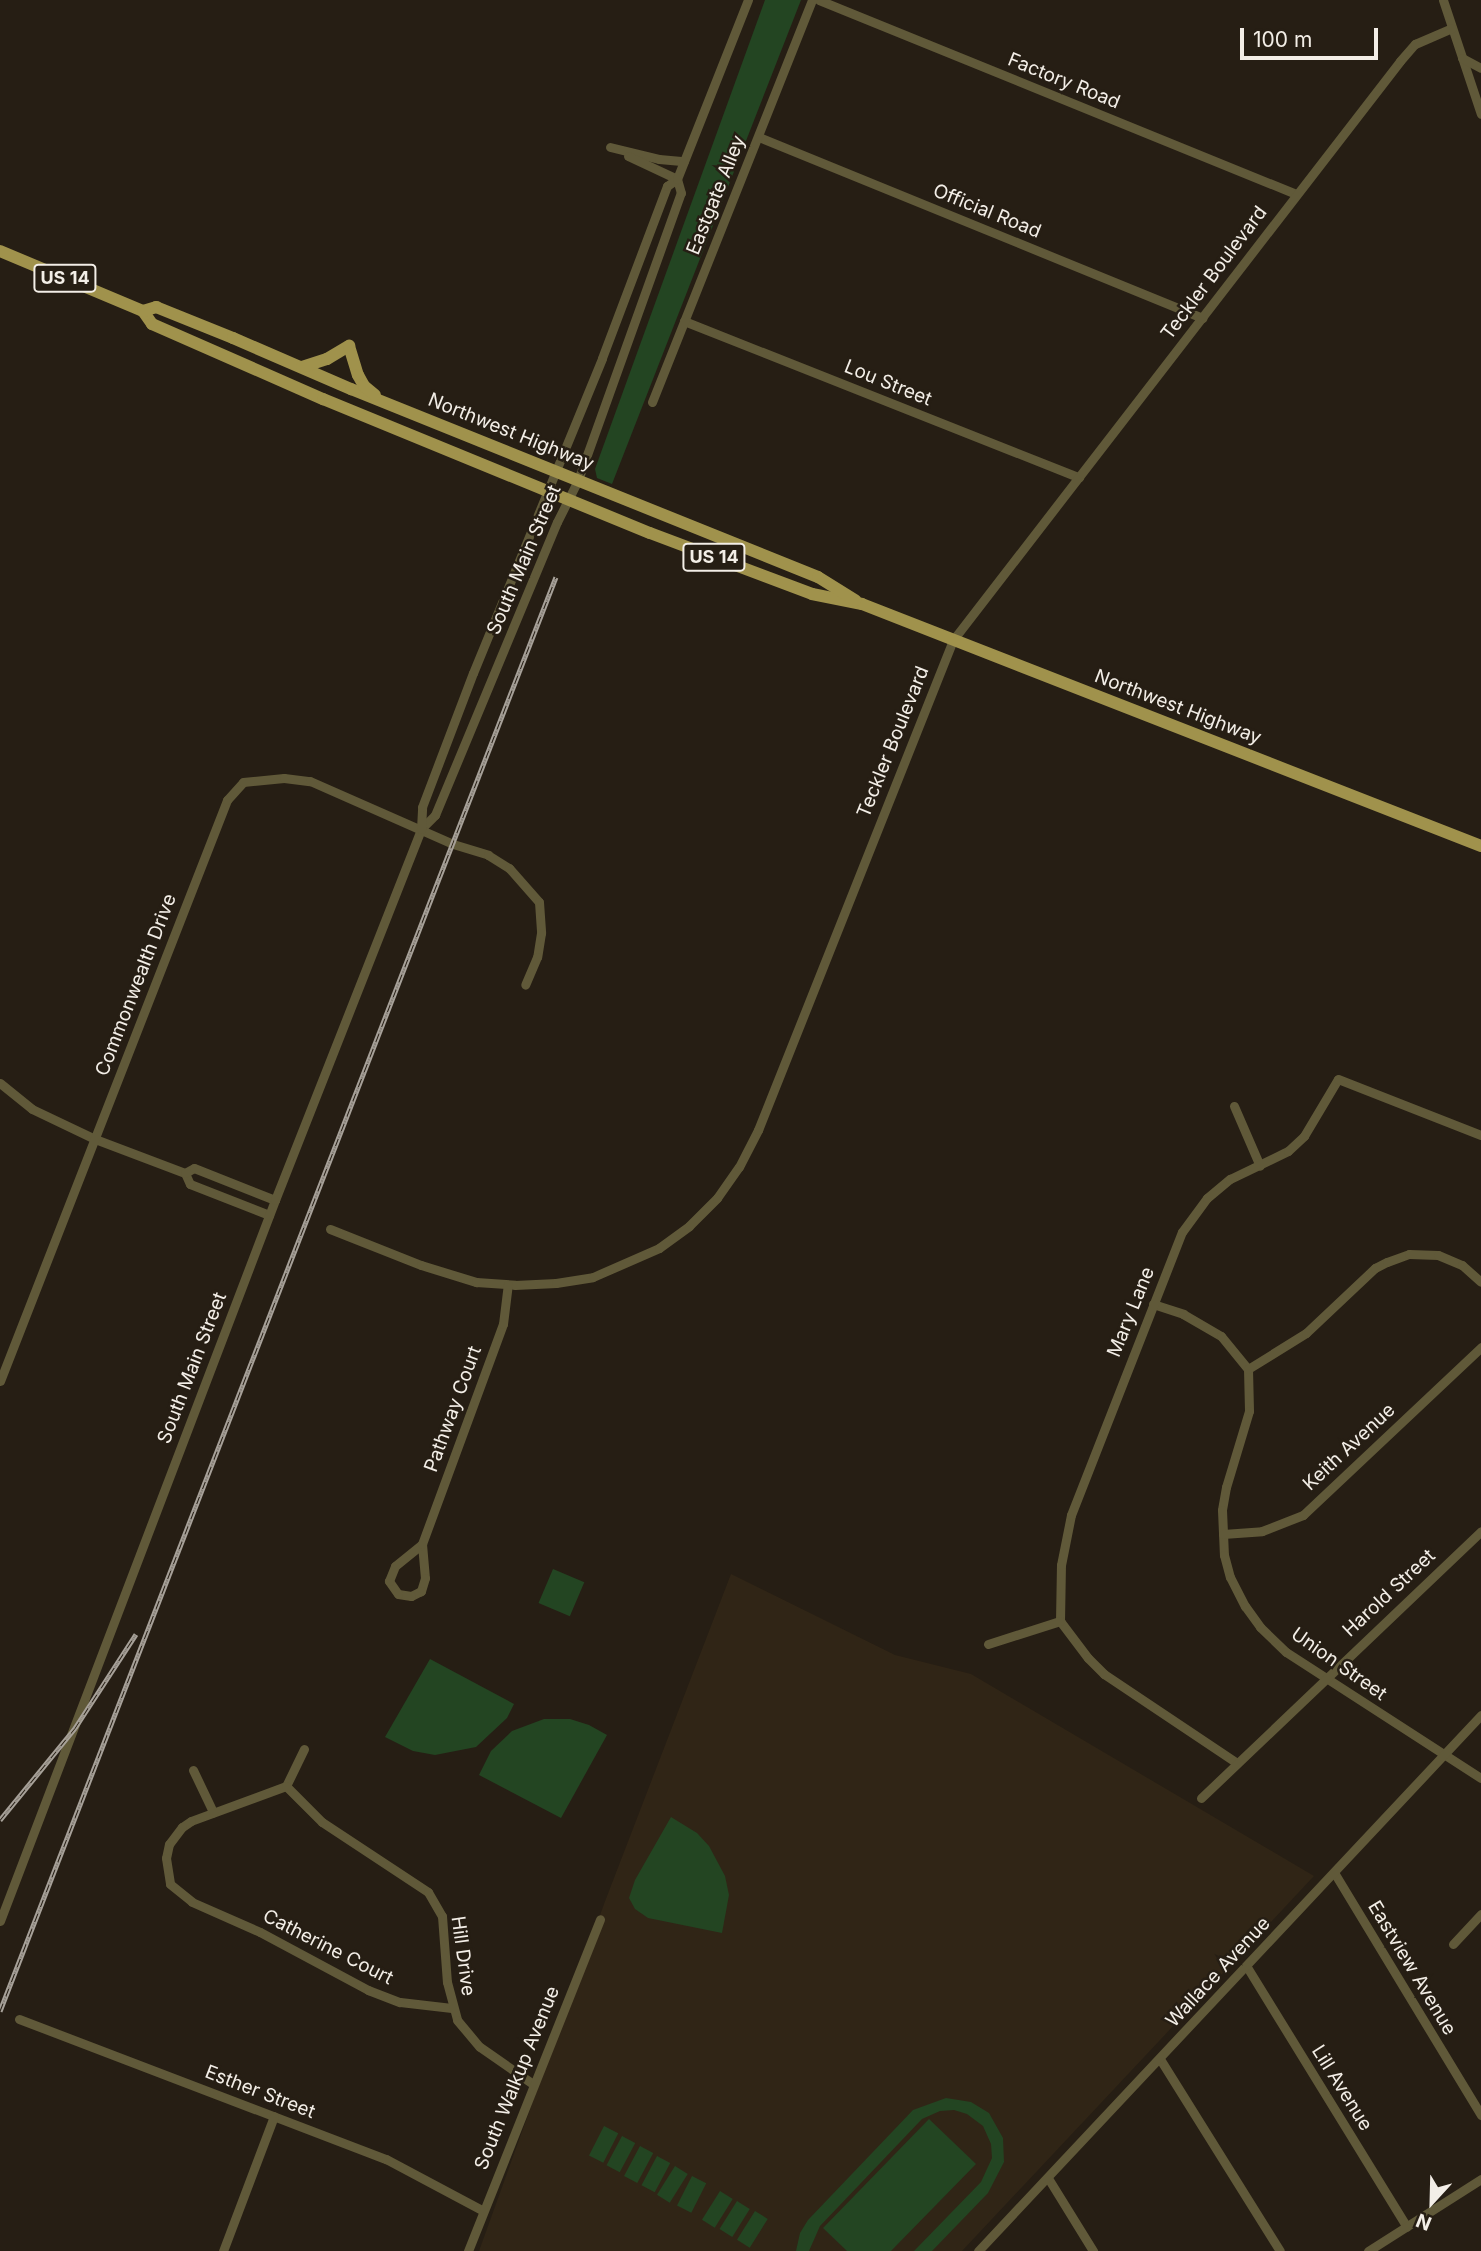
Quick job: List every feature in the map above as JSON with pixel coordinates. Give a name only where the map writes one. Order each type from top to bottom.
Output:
[{"type":"main road","name":"Northwest Highway","points":[[0,251],[143,311],[152,324],[323,399],[547,491],[812,594],[862,604]]},
{"type":"main road","name":"Northwest Highway","points":[[143,311],[156,307],[818,577],[862,604],[1481,846]]},
{"type":"main road","points":[[302,367],[327,359],[349,346],[364,386],[383,401]]},
{"type":"street","name":"South Main Street","points":[[0,1921],[269,1215],[421,829],[422,807],[667,186],[677,179],[748,0]]},
{"type":"street","name":"Eastgate Alley","points":[[652,402],[812,0]]},
{"type":"street","name":"Factory Road","points":[[819,0],[1296,194]]},
{"type":"street","points":[[1443,0],[1481,114]]},
{"type":"street","name":"Teckler Boulevard","points":[[330,1229],[421,1265],[476,1282],[508,1285],[556,1283],[593,1277],[659,1248],[690,1226],[717,1198],[739,1167],[780,1079],[953,640],[1296,194],[1415,44],[1452,28]]},
{"type":"street","points":[[1462,58],[1481,68]]},
{"type":"street","points":[[1477,103],[1481,91]]},
{"type":"street","name":"Official Road","points":[[759,137],[1202,318]]},
{"type":"street","points":[[677,179],[610,147],[659,159],[684,161]]},
{"type":"street","name":"South Main Street","points":[[421,829],[435,815],[578,480],[681,193],[677,179]]},
{"type":"street","name":"Lou Street","points":[[684,321],[1079,477]]},
{"type":"street","name":"Commonwealth Drive","points":[[0,1381],[227,800],[243,782],[285,778],[310,781],[488,855],[509,868],[539,902],[541,933],[537,957],[525,985]]},
{"type":"street","name":"Mary Lane","points":[[1060,1622],[1062,1555],[1072,1515],[1182,1232],[1207,1198],[1230,1179],[1287,1151],[1304,1136],[1338,1079],[1481,1135]]},
{"type":"street","points":[[0,1083],[32,1109],[95,1139],[185,1173],[190,1184],[269,1215]]},
{"type":"street","points":[[1234,1106],[1260,1166]]},
{"type":"street","points":[[185,1173],[194,1168],[275,1200]]},
{"type":"street","points":[[1153,1304],[1183,1314],[1221,1336],[1248,1369],[1306,1334],[1375,1268],[1387,1262],[1409,1254],[1438,1255],[1462,1265],[1481,1282]]},
{"type":"street","name":"Pathway Court","points":[[422,1544],[394,1566],[390,1581],[398,1594],[411,1596],[421,1591],[425,1578],[422,1544],[502,1324],[508,1285]]},
{"type":"street","name":"Keith Avenue","points":[[1223,1534],[1262,1531],[1303,1515],[1481,1347]]},
{"type":"street","name":"Union Street","points":[[1248,1369],[1249,1411],[1226,1487],[1223,1534],[1230,1577],[1245,1606],[1260,1627],[1286,1652],[1481,1779]]},
{"type":"street","name":"Harold Street","points":[[1201,1798],[1481,1531]]},
{"type":"street","points":[[988,1644],[1060,1622],[1087,1658],[1104,1674],[1237,1763]]},
{"type":"street","name":"Wallace Avenue","points":[[978,2251],[1335,1874],[1481,1715]]},
{"type":"street","points":[[193,1770],[213,1812],[286,1786],[304,1749]]},
{"type":"street","name":"Hill Drive","points":[[286,1786],[323,1822],[428,1892],[442,1916],[452,2008],[457,2020],[480,2047],[533,2084]]},
{"type":"street","name":"Catherine Court","points":[[213,1812],[181,1827],[169,1844],[166,1858],[170,1884],[192,1902],[260,1932],[368,1990],[400,2002],[452,2008]]},
{"type":"street","name":"Eastview Avenue","points":[[1335,1874],[1481,2115]]},
{"type":"street","points":[[1453,1944],[1481,1914]]},
{"type":"street","name":"South Walkup Avenue","points":[[468,2251],[482,2210],[600,1919]]},
{"type":"street","name":"Lill Avenue","points":[[1247,1967],[1407,2227]]},
{"type":"street","name":"Esther Street","points":[[19,2019],[386,2159],[482,2210]]},
{"type":"street","points":[[1160,2059],[1280,2251]]},
{"type":"street","points":[[223,2251],[274,2116]]},
{"type":"street","points":[[1048,2178],[1093,2251]]},
{"type":"street","points":[[1368,2251],[1481,2179]]},
{"type":"shaded area","points":[[731,1574],[895,1655],[971,1674],[1314,1876],[962,2251],[479,2251],[604,1904]]},
{"type":"green space","points":[[765,0],[801,0],[612,484],[597,478],[595,469]]},
{"type":"green space","points":[[553,1569],[584,1582],[570,1616],[539,1603]]},
{"type":"green space","points":[[430,1659],[514,1704],[507,1718],[476,1747],[435,1755],[413,1751],[385,1737]]},
{"type":"green space","points":[[544,1719],[570,1719],[607,1735],[561,1818],[479,1775],[491,1751],[512,1731]]},
{"type":"green space","points":[[671,1817],[697,1833],[709,1846],[725,1876],[729,1895],[722,1933],[648,1918],[635,1909],[629,1898],[635,1880]]},
{"type":"green space","points":[[946,2098],[971,2102],[989,2113],[1003,2138],[1004,2162],[988,2193],[932,2251],[914,2251],[981,2182],[992,2158],[991,2144],[983,2126],[967,2114],[954,2110],[940,2111],[922,2119],[820,2226],[809,2251],[796,2251],[800,2233],[808,2220],[913,2110]]},
{"type":"green space","points":[[929,2119],[976,2164],[891,2251],[847,2251],[823,2228]]},
{"type":"green space","points":[[604,2126],[618,2133],[603,2163],[589,2155]]},
{"type":"green space","points":[[622,2136],[635,2143],[620,2172],[607,2165]]},
{"type":"green space","points":[[640,2146],[653,2153],[637,2183],[624,2176]]},
{"type":"green space","points":[[657,2156],[670,2163],[655,2192],[642,2185]]},
{"type":"green space","points":[[675,2166],[688,2174],[670,2203],[657,2195]]},
{"type":"green space","points":[[692,2176],[706,2183],[691,2213],[677,2205]]},
{"type":"green space","points":[[720,2191],[733,2199],[715,2228],[702,2220]]},
{"type":"green space","points":[[737,2201],[750,2209],[732,2237],[720,2229]]},
{"type":"green space","points":[[755,2211],[768,2219],[750,2248],[737,2240]]},
{"type":"railway","points":[[0,2011],[556,577]]},
{"type":"railway","points":[[0,1820],[75,1728],[136,1634]]}]
